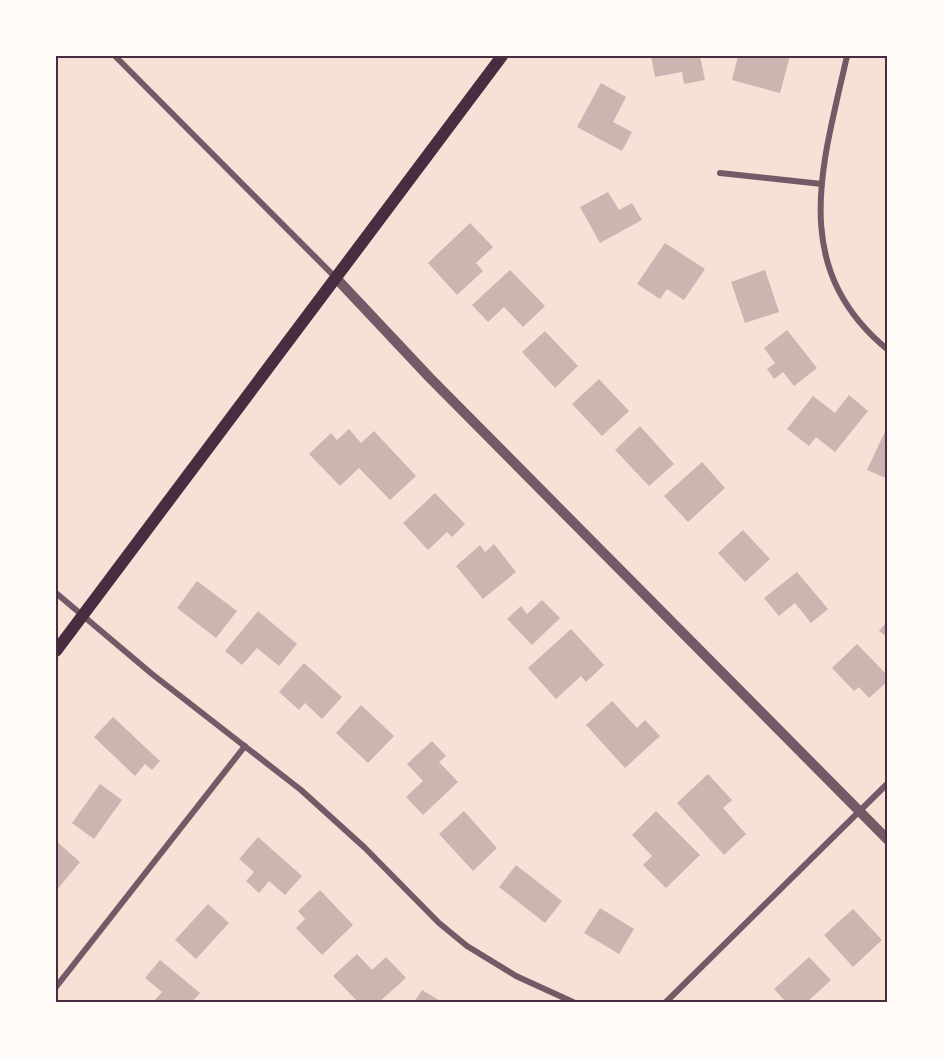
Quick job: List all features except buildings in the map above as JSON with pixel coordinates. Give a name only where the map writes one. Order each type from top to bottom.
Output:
[{"type":"main road","points":[[56,651],[502,56]]},
{"type":"street","points":[[115,56],[888,840]]},
{"type":"street","points":[[847,56],[827,147],[822,184],[820,220],[824,251],[833,282],[850,310],[873,338],[888,350]]},
{"type":"street","points":[[720,173],[822,184]]},
{"type":"street","points":[[56,593],[152,674],[301,790],[364,847],[439,923],[467,946],[516,975],[573,1002]]},
{"type":"street","points":[[56,987],[245,746]]},
{"type":"street","points":[[666,1002],[888,783]]}]
